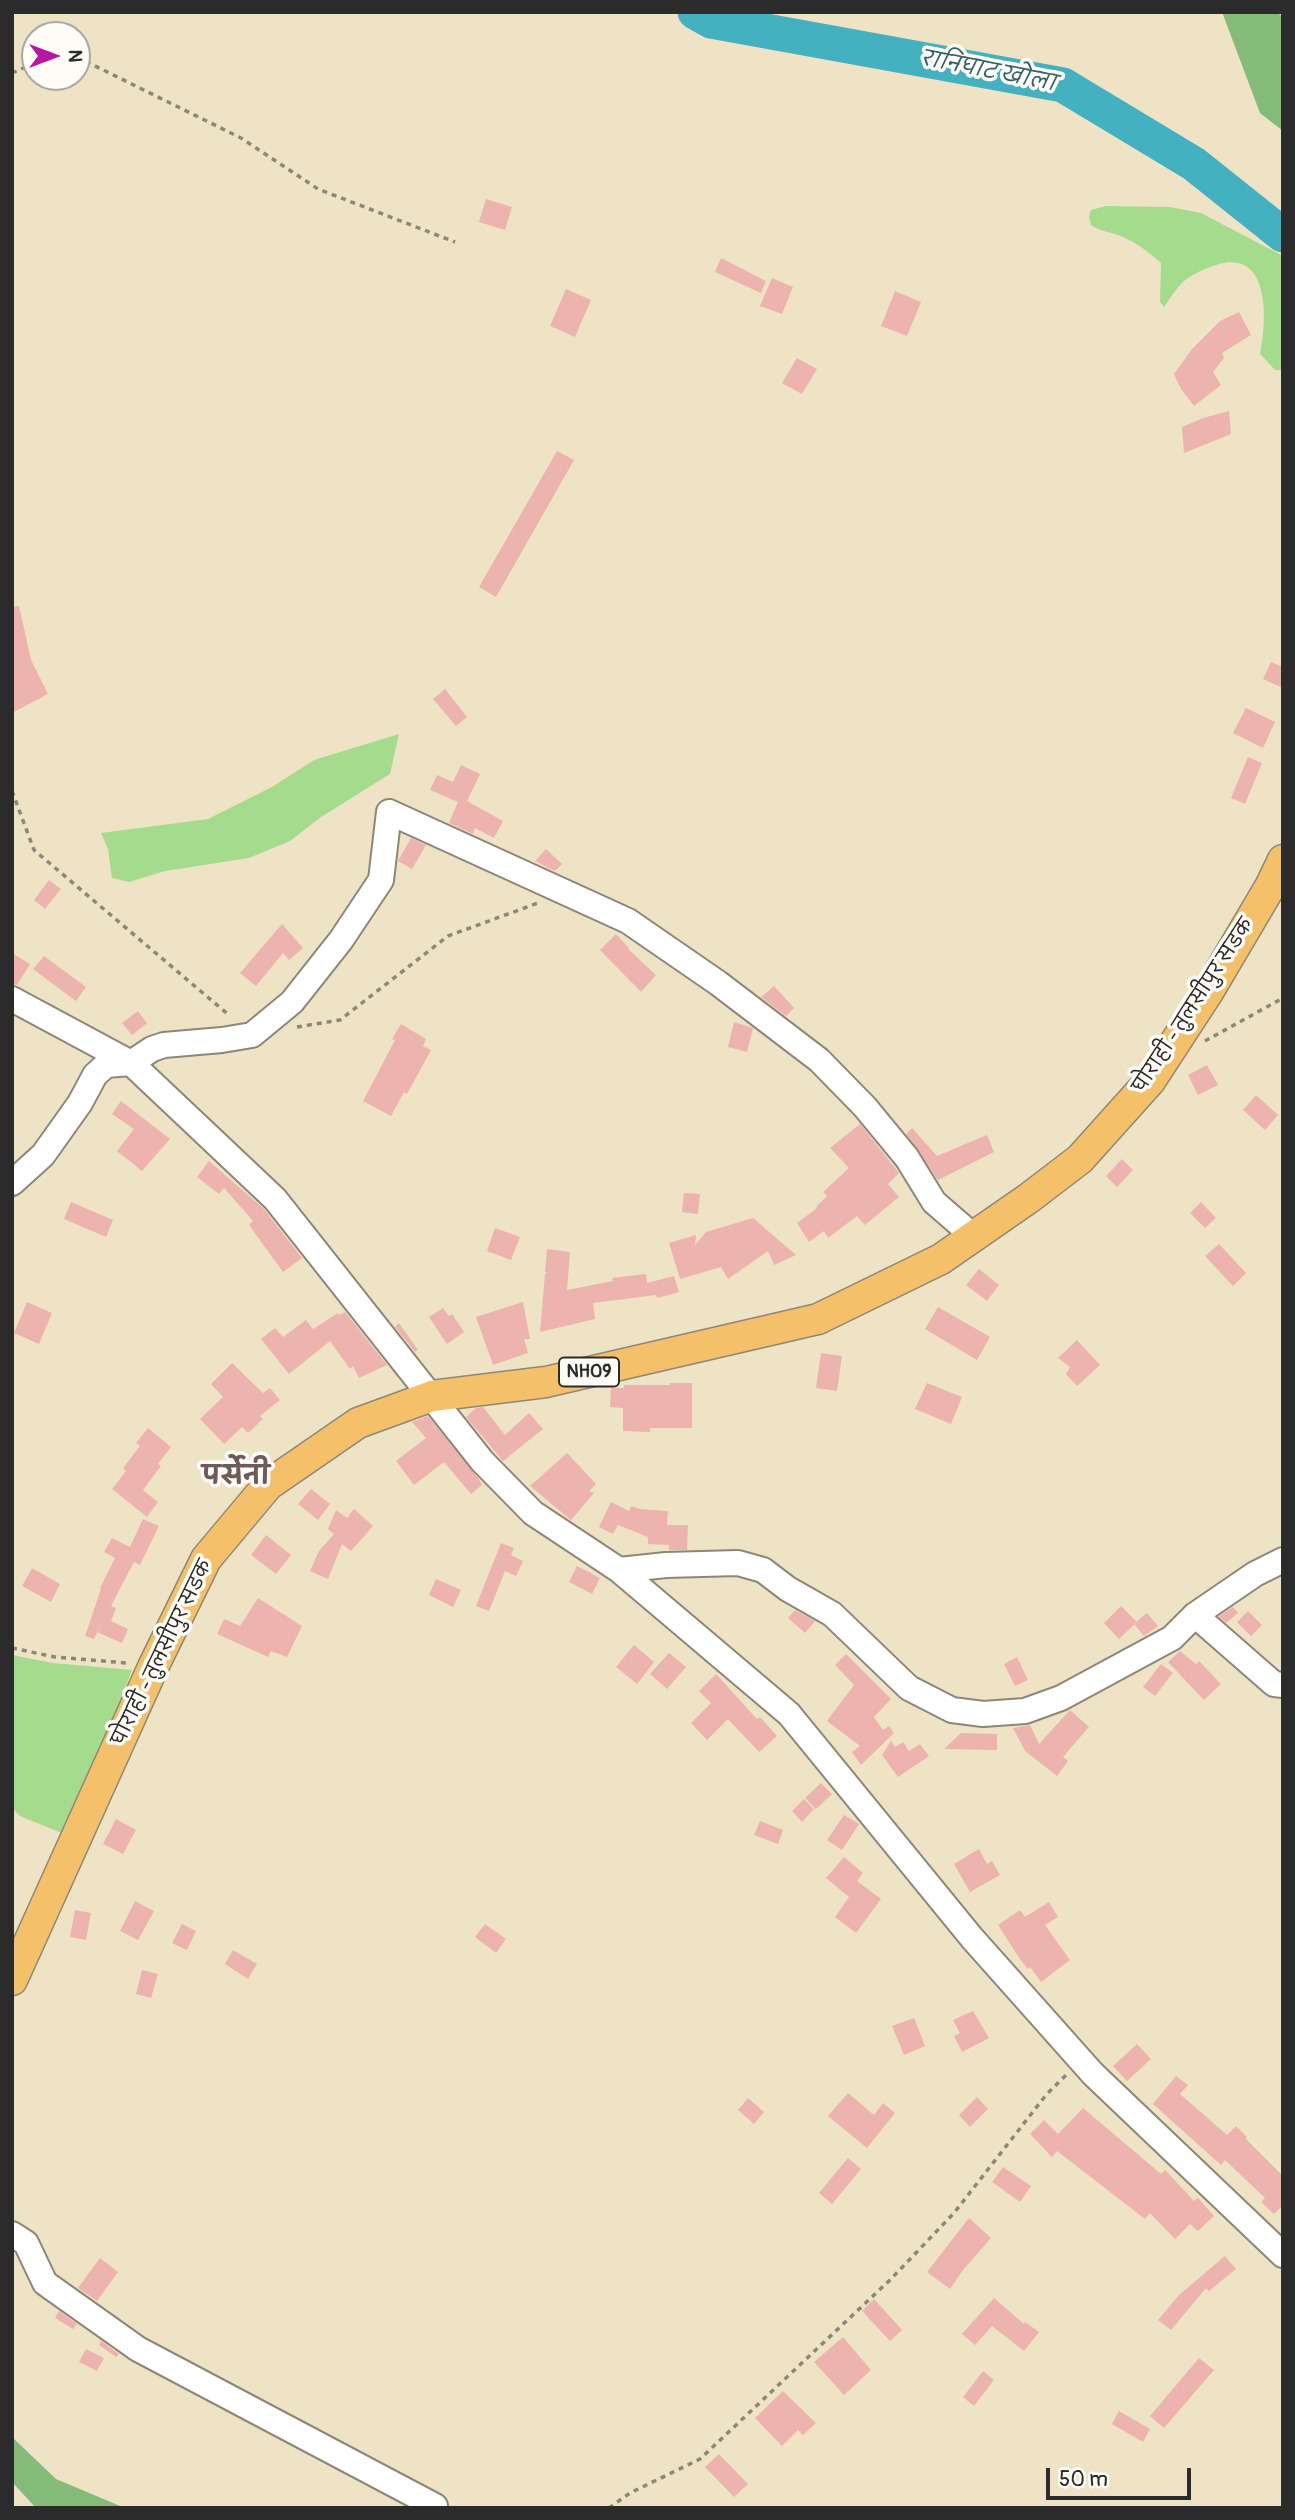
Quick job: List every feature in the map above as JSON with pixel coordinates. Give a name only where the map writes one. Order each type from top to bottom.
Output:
[{"type":"main road","name":"घोराही - तुलसीपुर सडक","points":[[12,1980],[154,1665],[206,1559],[268,1485],[358,1423],[432,1396],[546,1382],[818,1319],[941,1259],[1080,1160],[1150,1081],[1208,992],[1283,860]]},
{"type":"street","points":[[12,1183],[43,1155],[80,1103],[95,1075],[106,1065],[131,1063],[152,1049],[164,1045],[252,1035],[292,1002],[341,940],[380,880],[390,811],[628,920],[718,983],[820,1060],[865,1107],[907,1158],[934,1202],[972,1235]]},
{"type":"street","points":[[12,999],[131,1063],[275,1199],[482,1461],[533,1513],[619,1570],[789,1714],[972,1938],[1093,2074],[1283,2255]]},
{"type":"street","points":[[619,1570],[666,1564],[738,1563],[763,1570],[788,1589],[832,1614],[909,1688],[952,1710],[982,1714],[1025,1711],[1061,1698],[1172,1637],[1195,1615],[1255,1574],[1283,1560]]},
{"type":"street","points":[[1195,1615],[1274,1684],[1283,1685]]},
{"type":"street","points":[[12,2234],[26,2243],[45,2283],[138,2348],[435,2507]]},
{"type":"path","points":[[91,64],[241,138],[318,189],[454,242]]},
{"type":"path","points":[[12,791],[34,850],[252,1035]]},
{"type":"path","points":[[290,1028],[340,1020],[448,936],[565,892]]},
{"type":"path","points":[[1168,1054],[1213,1038],[1283,998]]},
{"type":"path","points":[[12,1648],[55,1657],[154,1665]]},
{"type":"path","points":[[609,2508],[630,2493],[700,2459],[891,2279],[954,2213],[1046,2095],[1080,2059]]},
{"type":"green space","points":[[1222,12],[1276,12],[1283,17],[1283,131],[1260,113]]},
{"type":"green space","points":[[1106,206],[1170,207],[1201,213],[1283,256],[1283,370],[1275,370],[1260,354],[1264,325],[1262,292],[1257,278],[1248,268],[1236,263],[1219,264],[1200,271],[1181,284],[1164,307],[1160,302],[1161,263],[1134,242],[1091,225],[1091,210]]},
{"type":"green space","points":[[399,734],[390,774],[321,817],[290,841],[249,858],[165,871],[129,882],[112,878],[108,849],[101,833],[208,819],[272,787],[314,760]]},
{"type":"green space","points":[[12,1655],[53,1663],[132,1670],[105,1741],[64,1834],[20,1816],[12,1808]]},
{"type":"green space","points":[[12,2437],[56,2479],[125,2508],[36,2508],[12,2482]]},
{"type":"building","points":[[486,199],[512,207],[505,230],[479,222]]},
{"type":"building","points":[[721,258],[766,281],[761,293],[715,272]]},
{"type":"building","points":[[772,278],[793,287],[782,314],[760,306]]},
{"type":"building","points":[[566,289],[591,300],[575,337],[550,326]]},
{"type":"building","points":[[895,291],[921,302],[907,336],[881,326]]},
{"type":"building","points":[[1239,312],[1251,335],[1222,353],[1224,358],[1213,372],[1221,385],[1194,406],[1174,374],[1192,349],[1220,321]]},
{"type":"building","points":[[797,358],[817,369],[802,394],[782,383]]},
{"type":"building","points":[[1229,411],[1231,434],[1184,453],[1182,427]]},
{"type":"building","points":[[557,451],[574,460],[496,597],[479,587]]},
{"type":"building","points":[[19,606],[31,660],[48,694],[12,713],[12,607]]},
{"type":"building","points":[[1271,662],[1283,667],[1283,688],[1263,679]]},
{"type":"building","points":[[445,689],[467,717],[456,726],[433,699]]},
{"type":"building","points":[[1246,708],[1275,722],[1263,748],[1233,733]]},
{"type":"building","points":[[1248,757],[1262,763],[1245,804],[1231,798]]},
{"type":"building","points":[[461,765],[480,774],[467,801],[503,821],[494,838],[475,828],[473,834],[449,823],[458,802],[430,790],[437,775],[453,782]]},
{"type":"building","points":[[411,838],[426,845],[412,869],[398,861]]},
{"type":"building","points":[[546,849],[562,864],[555,871],[535,861]]},
{"type":"building","points":[[49,880],[61,889],[45,909],[34,900]]},
{"type":"building","points":[[282,924],[303,948],[289,960],[283,953],[256,986],[240,973]]},
{"type":"building","points":[[616,934],[656,975],[641,992],[600,950]]},
{"type":"building","points":[[12,953],[30,964],[17,985],[12,984]]},
{"type":"building","points":[[44,956],[86,987],[76,1001],[33,969]]},
{"type":"building","points":[[774,986],[794,1008],[786,1016],[761,997]]},
{"type":"building","points":[[138,1011],[147,1023],[132,1035],[122,1023]]},
{"type":"building","points":[[734,1022],[753,1028],[747,1052],[728,1047]]},
{"type":"building","points":[[401,1024],[426,1039],[423,1046],[431,1050],[407,1094],[404,1092],[391,1116],[363,1101]]},
{"type":"building","points":[[1207,1065],[1218,1085],[1198,1095],[1188,1075]]},
{"type":"building","points":[[1256,1095],[1278,1115],[1265,1130],[1243,1110]]},
{"type":"building","points":[[121,1101],[170,1139],[142,1171],[117,1151],[134,1129],[112,1114]]},
{"type":"building","points":[[860,1124],[899,1173],[888,1184],[899,1197],[865,1225],[857,1216],[828,1238],[824,1231],[809,1242],[797,1223],[817,1208],[827,1196],[823,1192],[849,1168],[830,1148]]},
{"type":"building","points":[[912,1128],[937,1156],[987,1135],[994,1152],[938,1180],[906,1134]]},
{"type":"building","points":[[1122,1159],[1133,1170],[1117,1187],[1106,1176]]},
{"type":"building","points":[[209,1161],[263,1208],[302,1258],[283,1272],[249,1225],[253,1221],[224,1188],[219,1194],[197,1177]]},
{"type":"building","points":[[684,1193],[700,1194],[698,1214],[682,1212]]},
{"type":"building","points":[[71,1202],[113,1220],[106,1237],[64,1219]]},
{"type":"building","points":[[1201,1202],[1216,1218],[1205,1228],[1190,1213]]},
{"type":"building","points":[[753,1218],[796,1255],[774,1265],[768,1251],[728,1279],[721,1267],[680,1279],[669,1243],[696,1235],[695,1245],[706,1232]]},
{"type":"building","points":[[495,1228],[520,1237],[511,1260],[487,1251]]},
{"type":"building","points":[[1219,1244],[1246,1273],[1233,1286],[1205,1256]]},
{"type":"building","points":[[547,1249],[570,1252],[567,1290],[613,1281],[612,1278],[646,1274],[647,1283],[674,1276],[679,1292],[657,1298],[656,1295],[593,1303],[595,1319],[540,1332],[545,1274],[548,1273],[545,1272]]},
{"type":"building","points":[[979,1269],[999,1285],[987,1301],[966,1285]]},
{"type":"building","points":[[27,1302],[52,1313],[39,1344],[14,1333]]},
{"type":"building","points":[[523,1302],[530,1339],[524,1339],[528,1353],[493,1365],[476,1317]]},
{"type":"building","points":[[938,1307],[990,1337],[977,1360],[925,1329]]},
{"type":"building","points":[[443,1308],[449,1316],[452,1314],[464,1332],[447,1344],[429,1317]]},
{"type":"building","points":[[345,1312],[387,1365],[359,1378],[353,1366],[350,1369],[330,1341],[289,1374],[261,1339],[275,1328],[283,1337],[306,1320],[313,1329],[338,1313],[339,1315]]},
{"type":"building","points":[[399,1323],[418,1350],[415,1352],[395,1327]]},
{"type":"building","points":[[1077,1340],[1100,1365],[1077,1386],[1066,1374],[1070,1367],[1058,1358]]},
{"type":"building","points":[[821,1353],[842,1356],[837,1391],[816,1388]]},
{"type":"building","points":[[232,1363],[263,1393],[270,1388],[280,1400],[260,1416],[263,1419],[248,1433],[242,1427],[224,1444],[200,1419],[223,1397],[211,1384]]},
{"type":"building","points":[[692,1383],[692,1428],[650,1428],[650,1432],[623,1431],[623,1408],[610,1407],[611,1388]]},
{"type":"building","points":[[927,1383],[962,1397],[951,1424],[915,1409]]},
{"type":"building","points":[[483,1407],[505,1435],[529,1413],[543,1429],[503,1461],[466,1417],[476,1408]]},
{"type":"building","points":[[428,1416],[479,1479],[482,1485],[471,1494],[444,1462],[414,1485],[396,1461],[426,1438],[412,1422]]},
{"type":"building","points":[[148,1428],[171,1447],[143,1490],[158,1502],[147,1517],[112,1489],[126,1471],[123,1468],[140,1446],[136,1443]]},
{"type":"building","points":[[567,1453],[596,1484],[589,1491],[594,1493],[571,1520],[530,1486]]},
{"type":"building","points":[[311,1489],[330,1504],[318,1520],[298,1504]]},
{"type":"building","points":[[611,1502],[629,1511],[631,1506],[668,1511],[667,1525],[688,1525],[687,1550],[669,1550],[669,1545],[648,1544],[648,1537],[618,1525],[613,1534],[599,1527]]},
{"type":"building","points":[[354,1509],[373,1526],[351,1551],[342,1544],[328,1579],[310,1571],[319,1551],[334,1534],[328,1529],[336,1510],[347,1518]]},
{"type":"building","points":[[143,1519],[159,1526],[140,1565],[134,1562],[111,1606],[116,1608],[111,1621],[128,1629],[122,1643],[97,1632],[94,1639],[85,1636],[100,1588],[115,1558],[104,1552],[112,1538],[130,1547]]},
{"type":"building","points":[[266,1535],[291,1555],[276,1574],[251,1555]]},
{"type":"building","points":[[501,1543],[514,1548],[511,1555],[523,1561],[516,1576],[505,1571],[489,1611],[476,1606]]},
{"type":"building","points":[[577,1566],[600,1578],[592,1594],[569,1582]]},
{"type":"building","points":[[32,1568],[60,1584],[51,1602],[22,1586]]},
{"type":"building","points":[[436,1579],[461,1590],[453,1607],[429,1595]]},
{"type":"building","points":[[258,1598],[302,1626],[287,1657],[271,1651],[268,1657],[217,1634],[224,1619],[240,1626]]},
{"type":"building","points":[[1121,1606],[1137,1622],[1119,1639],[1104,1623]]},
{"type":"building","points":[[1233,1607],[1238,1613],[1226,1623],[1219,1616]]},
{"type":"building","points":[[795,1610],[815,1621],[805,1633],[788,1618]]},
{"type":"building","points":[[1248,1611],[1262,1625],[1251,1636],[1237,1622]]},
{"type":"building","points":[[1147,1613],[1158,1626],[1144,1636],[1134,1624]]},
{"type":"building","points":[[634,1645],[654,1662],[637,1684],[616,1667]]},
{"type":"building","points":[[1180,1651],[1196,1664],[1199,1661],[1221,1684],[1204,1700],[1168,1662]]},
{"type":"building","points":[[669,1653],[686,1667],[667,1689],[650,1674]]},
{"type":"building","points":[[846,1654],[891,1699],[874,1717],[883,1730],[889,1726],[894,1733],[861,1765],[852,1752],[860,1746],[827,1721],[854,1685],[835,1665]]},
{"type":"building","points":[[1017,1657],[1028,1680],[1015,1686],[1004,1664]]},
{"type":"building","points":[[1161,1664],[1173,1673],[1155,1696],[1143,1687]]},
{"type":"building","points":[[716,1674],[757,1719],[760,1717],[777,1736],[759,1752],[728,1719],[707,1740],[691,1723],[711,1703],[699,1691]]},
{"type":"building","points":[[1070,1710],[1089,1727],[1063,1757],[1068,1761],[1057,1776],[1025,1751],[1013,1728],[1030,1725],[1039,1744]]},
{"type":"building","points":[[961,1733],[997,1734],[997,1750],[944,1749]]},
{"type":"building","points":[[891,1741],[895,1747],[903,1742],[909,1751],[920,1744],[929,1756],[898,1777],[882,1755]]},
{"type":"building","points":[[821,1783],[832,1794],[816,1809],[805,1798]]},
{"type":"building","points":[[804,1799],[814,1809],[802,1822],[792,1811]]},
{"type":"building","points":[[844,1815],[859,1824],[842,1850],[827,1840]]},
{"type":"building","points":[[116,1819],[136,1830],[123,1854],[103,1844]]},
{"type":"building","points":[[760,1821],[783,1830],[778,1844],[754,1835]]},
{"type":"building","points":[[979,1849],[987,1864],[992,1861],[1000,1875],[970,1892],[954,1864]]},
{"type":"building","points":[[844,1857],[863,1873],[857,1881],[881,1899],[856,1933],[835,1917],[849,1897],[826,1878]]},
{"type":"building","points":[[135,1901],[154,1911],[138,1940],[120,1931]]},
{"type":"building","points":[[1049,1902],[1058,1917],[1045,1925],[1070,1960],[1041,1982],[1020,1959],[998,1925],[1020,1910],[1025,1917]]},
{"type":"building","points":[[75,1910],[91,1913],[86,1940],[70,1937]]},
{"type":"building","points":[[182,1924],[196,1931],[187,1950],[172,1943]]},
{"type":"building","points":[[485,1924],[506,1939],[496,1953],[475,1937]]},
{"type":"building","points":[[233,1950],[257,1964],[248,1979],[225,1964]]},
{"type":"building","points":[[142,1970],[158,1974],[151,1998],[136,1994]]},
{"type":"building","points":[[973,2011],[989,2038],[962,2052],[954,2036],[960,2033],[953,2020]]},
{"type":"building","points":[[914,2018],[925,2046],[904,2055],[892,2026]]},
{"type":"building","points":[[1137,2044],[1151,2059],[1127,2081],[1113,2066]]},
{"type":"building","points":[[1176,2076],[1188,2085],[1180,2094],[1227,2135],[1236,2126],[1283,2176],[1283,2205],[1274,2214],[1261,2202],[1265,2198],[1225,2160],[1221,2165],[1153,2104]]},
{"type":"building","points":[[848,2093],[874,2115],[883,2103],[895,2113],[867,2148],[828,2116]]},
{"type":"building","points":[[977,2097],[988,2109],[970,2127],[959,2115]]},
{"type":"building","points":[[748,2098],[764,2112],[754,2124],[738,2110]]},
{"type":"building","points":[[1083,2108],[1161,2174],[1165,2170],[1194,2201],[1198,2198],[1214,2216],[1198,2231],[1190,2224],[1175,2239],[1150,2213],[1145,2219],[1057,2151],[1052,2157],[1030,2134],[1044,2120],[1058,2134]]},
{"type":"building","points":[[848,2158],[861,2169],[832,2204],[819,2193]]},
{"type":"building","points":[[1003,2167],[1031,2186],[1020,2202],[992,2182]]},
{"type":"building","points":[[969,2218],[991,2238],[950,2289],[927,2272]]},
{"type":"building","points":[[1225,2256],[1236,2269],[1209,2291],[1206,2288],[1171,2330],[1158,2320],[1179,2295]]},
{"type":"building","points":[[100,2258],[118,2272],[97,2301],[78,2288]]},
{"type":"building","points":[[994,2298],[1024,2324],[1025,2322],[1039,2332],[1024,2351],[992,2326],[975,2345],[962,2334]]},
{"type":"building","points":[[874,2299],[902,2330],[890,2341],[862,2311]]},
{"type":"building","points":[[59,2311],[77,2324],[73,2329],[55,2318]]},
{"type":"building","points":[[843,2337],[871,2370],[844,2395],[814,2362]]},
{"type":"building","points":[[101,2341],[119,2354],[116,2357],[99,2345]]},
{"type":"building","points":[[86,2349],[104,2358],[97,2371],[79,2362]]},
{"type":"building","points":[[1199,2358],[1214,2370],[1164,2428],[1150,2416]]},
{"type":"building","points":[[983,2371],[994,2380],[974,2406],[963,2397]]},
{"type":"building","points":[[783,2391],[816,2423],[803,2435],[798,2430],[782,2446],[755,2418]]},
{"type":"building","points":[[1119,2411],[1150,2429],[1143,2442],[1112,2424]]},
{"type":"building","points":[[719,2454],[748,2484],[734,2497],[705,2467]]},
{"type":"waterway","name":"रानिघाट खोला","points":[[695,12],[711,21],[1063,85],[1194,164],[1283,235]]},
{"type":"district","name":"पर्सेनी","points":[[236,1477]]}]
